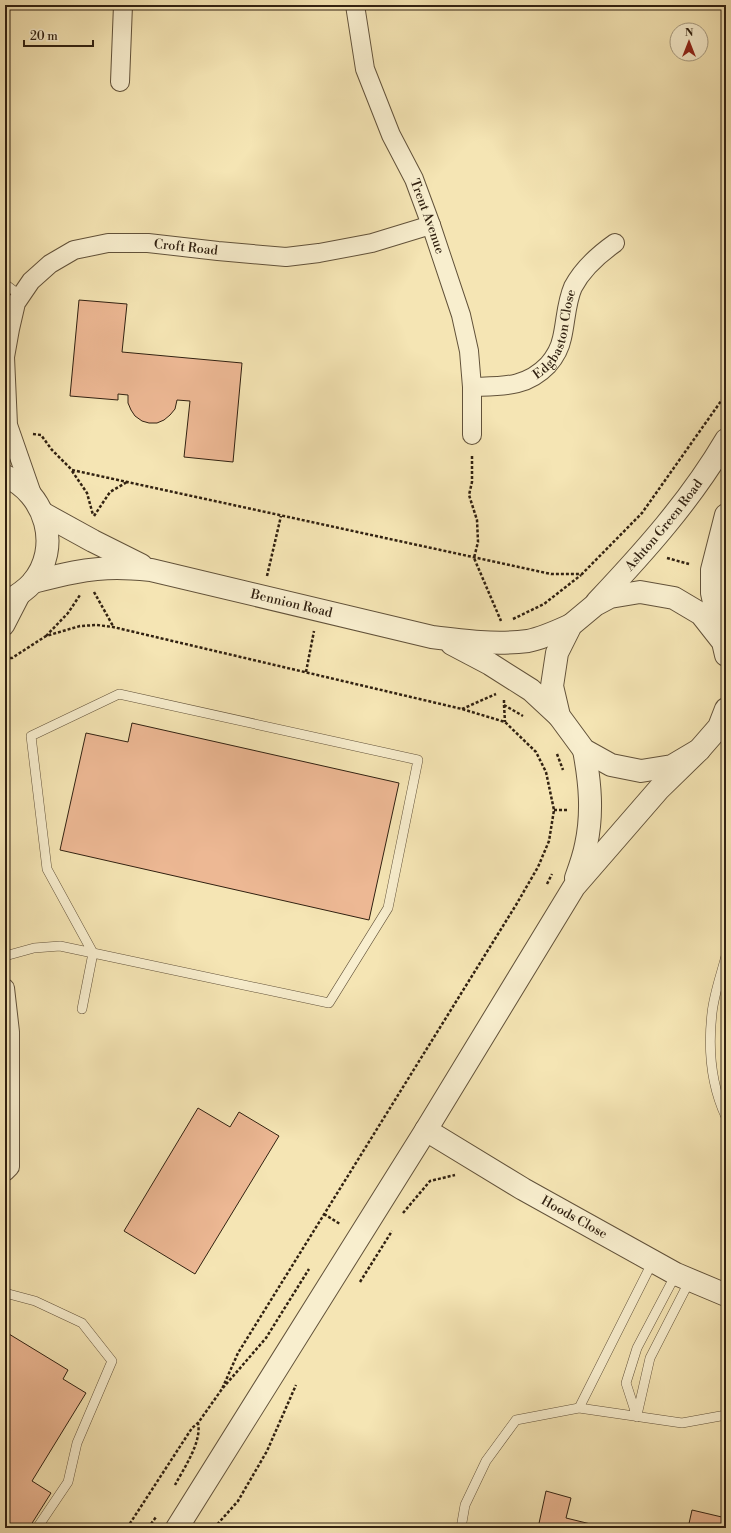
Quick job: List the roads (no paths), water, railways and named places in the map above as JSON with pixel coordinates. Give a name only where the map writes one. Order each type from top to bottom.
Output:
[{"type":"street","points":[[120,82],[123,5]]},
{"type":"street","name":"Trent Avenue","points":[[355,5],[364,69],[391,135],[414,179],[461,315],[469,351],[472,387],[472,435]]},
{"type":"street","name":"Croft Road","points":[[32,494],[8,425],[5,358],[16,303],[36,277],[50,264],[74,250],[108,243],[148,242],[218,251],[286,257],[319,253],[372,242],[431,225]]},
{"type":"street","name":"Edgbaston Close","points":[[472,387],[504,386],[525,382],[540,373],[554,358],[562,340],[567,308],[573,288],[583,271],[598,255],[615,243]]},
{"type":"street","name":"Ashton Green Road","points":[[595,605],[643,552],[686,501],[710,467],[726,440]]},
{"type":"street","points":[[5,476],[16,480],[32,494],[44,514],[48,536],[44,562],[20,593],[5,626]]},
{"type":"street","name":"Bennion Road","points":[[44,514],[93,542],[151,570]]},
{"type":"street","points":[[725,648],[712,593],[712,570],[726,515]]},
{"type":"street","name":"Bennion Road","points":[[20,593],[64,574],[88,570],[116,568],[151,570],[432,637],[460,647],[507,674],[531,690],[559,716]]},
{"type":"street","points":[[699,750],[672,766],[641,771],[611,765],[584,750],[559,716],[552,686],[557,652],[571,625],[595,605],[610,597],[640,592],[674,598],[701,614],[725,648]]},
{"type":"street","name":"Bennion Road","points":[[432,637],[470,642],[501,643],[529,641],[553,634],[571,625]]},
{"type":"street","points":[[177,1528],[426,1130],[574,887],[659,789],[699,750],[724,720]]},
{"type":"street","points":[[574,887],[586,846],[591,808],[588,773],[584,750]]},
{"type":"street","points":[[5,988],[10,1032],[10,1167],[5,1172]]},
{"type":"street","name":"Hoods Close","points":[[426,1130],[523,1189],[653,1261],[683,1277],[726,1295]]},
{"type":"lane","points":[[5,284],[21,296]]},
{"type":"lane","points":[[5,956],[34,948],[60,946],[93,953],[329,1003],[388,908],[418,760],[119,694],[31,736],[47,869],[93,953],[82,1009]]},
{"type":"lane","points":[[726,956],[712,1013],[711,1043],[712,1076],[720,1105],[726,1117]]},
{"type":"lane","points":[[579,1408],[653,1261]]},
{"type":"lane","points":[[637,1417],[650,1358],[683,1277]]},
{"type":"lane","points":[[637,1417],[626,1383],[636,1348],[683,1277]]},
{"type":"lane","points":[[5,1293],[35,1300],[82,1323],[112,1361],[77,1443],[68,1482],[37,1528]]},
{"type":"lane","points":[[461,1528],[465,1505],[486,1461],[516,1420],[579,1408],[682,1423],[726,1415]]}]
